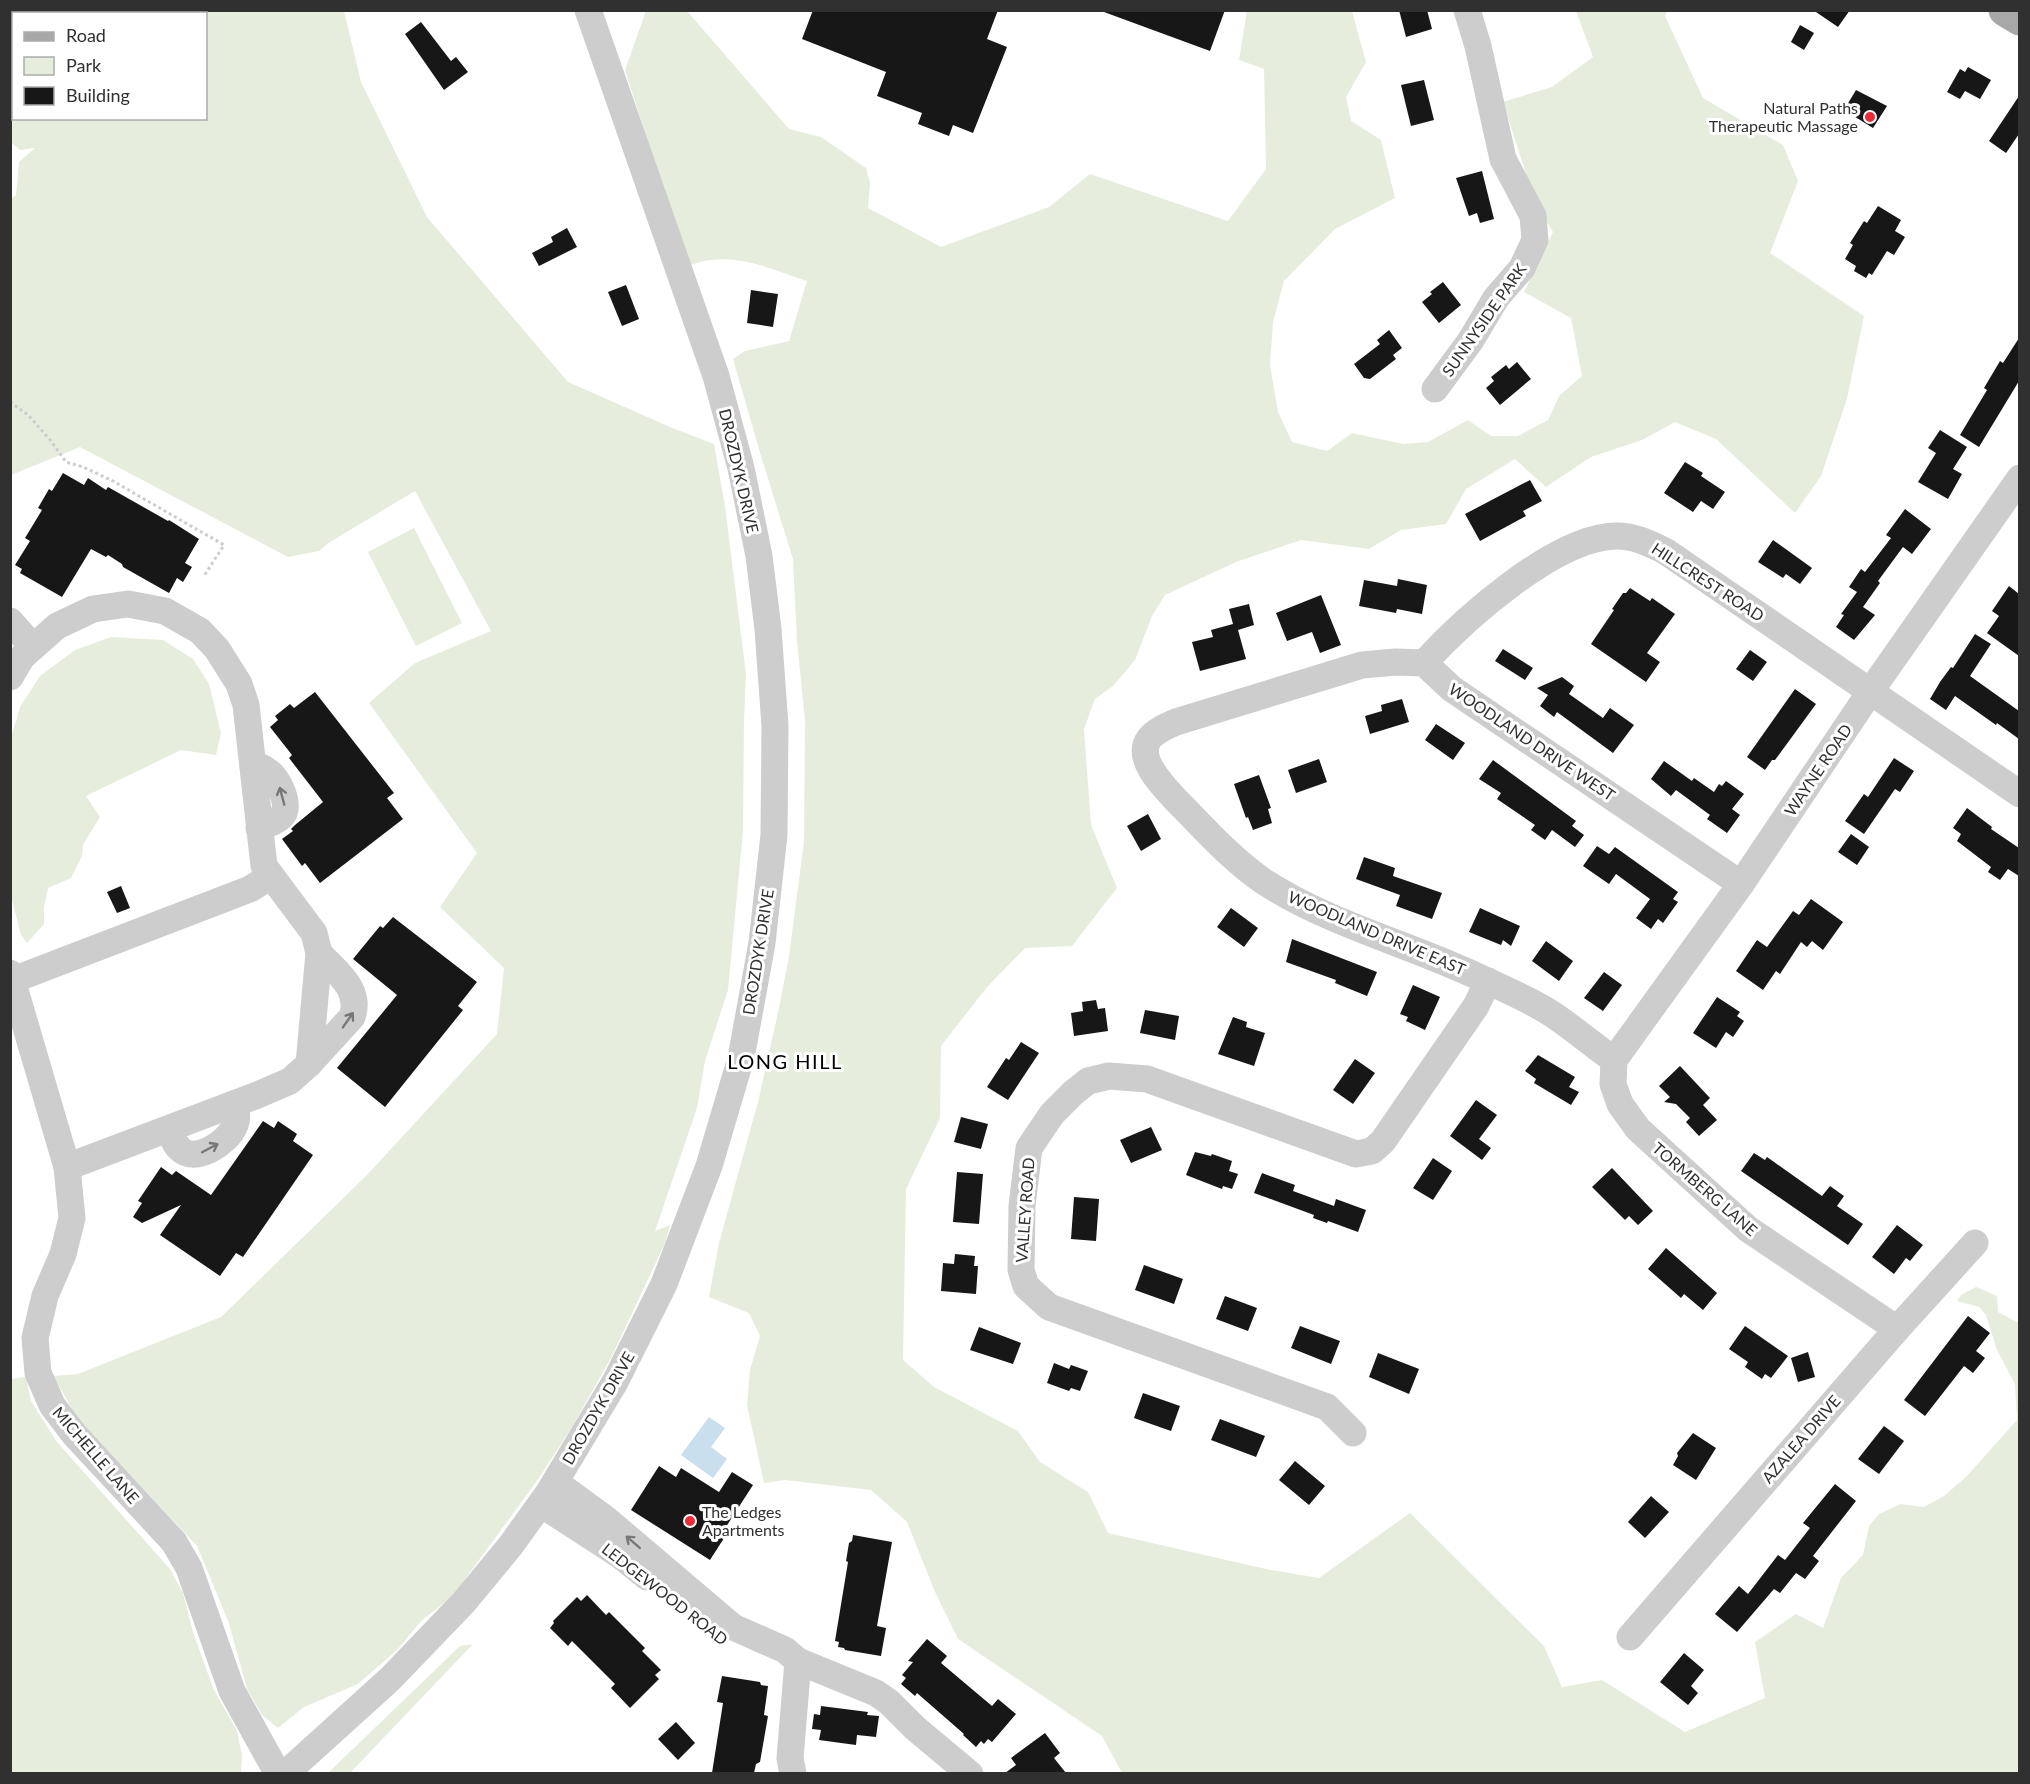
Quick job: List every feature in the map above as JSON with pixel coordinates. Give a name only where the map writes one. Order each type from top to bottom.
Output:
[{"type":"main road","points":[[2005,10],[2019,19]]},
{"type":"street","name":"DROZDYK DRIVE","points":[[285,1773],[390,1679],[460,1607],[512,1545],[548,1493],[615,1382],[664,1284],[709,1166],[741,1058],[762,943],[774,835],[775,726],[768,629],[759,556],[741,468],[716,376],[588,10]]},
{"type":"street","name":"SUNNYSIDE PARK","points":[[1435,389],[1471,340],[1496,298],[1522,268],[1535,240],[1533,216],[1503,159],[1478,46],[1467,10]]},
{"type":"street","name":"WAYNE ROAD","points":[[1614,1060],[1741,884],[1870,692],[2019,478]]},
{"type":"street","name":"HILLCREST ROAD","points":[[1424,663],[1450,634],[1534,567],[1591,540],[1617,536],[1642,540],[1665,551],[2019,794]]},
{"type":"street","points":[[10,677],[22,657],[57,626],[93,609],[128,604],[165,611],[200,631],[217,649],[239,684],[246,705],[264,866],[314,933],[319,953],[309,1064]]},
{"type":"street","points":[[10,621],[33,647]]},
{"type":"street","name":"WOODLAND DRIVE EAST","points":[[1424,663],[1396,662],[1362,665],[1176,722],[1159,730],[1150,739],[1145,748],[1147,760],[1168,792],[1234,857],[1263,880],[1293,898],[1355,927],[1429,954],[1488,981],[1550,1013],[1614,1060]]},
{"type":"street","name":"WOODLAND DRIVE WEST","points":[[1424,663],[1452,689],[1741,884]]},
{"type":"street","points":[[12,977],[250,889],[271,876]]},
{"type":"street","points":[[67,1167],[290,1081],[309,1064],[352,1017],[356,1007],[356,999],[346,981],[319,953]]},
{"type":"street","name":"MICHELLE LANE","points":[[12,977],[67,1167],[72,1218],[63,1254],[45,1296],[35,1338],[38,1373],[52,1405],[74,1434],[174,1542],[189,1568],[232,1691],[278,1773]]},
{"type":"street","name":"VALLEY ROAD","points":[[1353,1433],[1327,1407],[1050,1307],[1036,1297],[1026,1286],[1021,1270],[1022,1206],[1029,1148],[1052,1114],[1073,1093],[1088,1081],[1109,1076],[1147,1079],[1356,1154],[1372,1151],[1383,1141],[1476,1006],[1488,981]]},
{"type":"street","name":"TORMBERG LANE","points":[[1614,1060],[1613,1084],[1620,1104],[1638,1129],[1748,1229],[1897,1329]]},
{"type":"street","name":"AZALEA DRIVE","points":[[1630,1637],[1897,1329],[1975,1243]]},
{"type":"street","name":"LEDGEWOOD ROAD","points":[[548,1493],[607,1520],[727,1622],[746,1634],[785,1650],[798,1661],[883,1698],[970,1773]]},
{"type":"street","points":[[793,1773],[790,1758],[798,1661]]},
{"type":"path","points":[[10,402],[28,416],[51,441],[66,462],[113,481],[224,545],[204,576]]},
{"type":"green space","points":[[111,10],[344,11],[361,82],[427,217],[568,382],[714,444],[725,506],[746,674],[743,831],[728,990],[705,1061],[697,1108],[655,1231],[670,1225],[665,1243],[612,1356],[572,1427],[539,1478],[452,1597],[422,1620],[397,1650],[358,1684],[304,1707],[278,1728],[262,1715],[247,1689],[229,1623],[197,1546],[78,1419],[53,1376],[78,1374],[221,1317],[367,1175],[497,1034],[504,968],[440,907],[477,853],[369,703],[415,663],[491,631],[415,491],[330,542],[319,551],[288,557],[80,447],[11,475],[11,199],[16,195],[19,162],[35,148],[20,150],[11,142],[11,87],[12,86],[12,120],[207,120],[207,12],[108,12]]},
{"type":"green space","points":[[646,11],[687,11],[789,129],[821,137],[866,168],[870,183],[868,208],[941,247],[1049,207],[1090,174],[1228,221],[1266,169],[1264,69],[1239,60],[1247,11],[1352,11],[1366,62],[1346,97],[1351,121],[1381,140],[1395,198],[1335,229],[1284,281],[1273,322],[1270,365],[1278,412],[1292,442],[1327,451],[1352,433],[1403,444],[1428,442],[1468,420],[1491,436],[1518,436],[1548,420],[1559,396],[1582,376],[1571,318],[1524,292],[1553,232],[1536,205],[1503,102],[1552,87],[1593,57],[1576,11],[1667,11],[1665,16],[1703,98],[1783,145],[1798,181],[1770,253],[1864,316],[1847,399],[1821,476],[1795,513],[1716,439],[1675,422],[1642,440],[1591,457],[1546,487],[1515,459],[1466,489],[1446,524],[1401,530],[1369,549],[1301,540],[1236,562],[1165,595],[1152,616],[1135,660],[1113,686],[1095,699],[1084,729],[1091,825],[1117,888],[1072,946],[1025,948],[987,987],[941,1046],[940,1118],[906,1189],[903,1360],[934,1387],[1018,1431],[1040,1462],[1088,1492],[1108,1533],[1266,1569],[1319,1578],[1410,1513],[1544,1646],[1562,1687],[1602,1680],[1685,1732],[1765,1698],[1755,1642],[1796,1614],[1823,1628],[1841,1578],[1863,1555],[1869,1526],[1879,1514],[1901,1504],[1924,1507],[1944,1496],[1966,1477],[2017,1420],[2015,1384],[1997,1350],[1986,1315],[1979,1307],[1957,1301],[1961,1295],[1976,1287],[1997,1296],[1998,1312],[2019,1323],[2019,1773],[1122,1773],[1102,1736],[958,1639],[935,1592],[907,1522],[871,1490],[785,1480],[764,1483],[747,1405],[750,1370],[760,1336],[749,1313],[709,1297],[719,1243],[758,1102],[789,956],[804,842],[805,721],[797,641],[793,559],[733,359],[745,351],[789,341],[807,281],[763,266],[734,260],[719,259],[688,266],[625,70]]},
{"type":"green space","points":[[414,528],[462,623],[416,646],[368,552]]},
{"type":"green space","points":[[111,637],[163,640],[193,659],[209,684],[221,733],[216,755],[181,750],[86,796],[100,817],[83,845],[82,856],[71,878],[48,888],[44,907],[44,924],[27,943],[21,935],[11,896],[11,738],[20,707],[40,676],[75,650]]},
{"type":"green space","points":[[26,1377],[31,1401],[57,1442],[170,1569],[183,1593],[193,1632],[213,1688],[237,1731],[242,1755],[241,1773],[11,1774],[10,1379]]},
{"type":"green space","points":[[473,1644],[350,1773],[328,1773],[460,1646]]},
{"type":"water","points":[[709,1417],[725,1428],[711,1447],[727,1459],[713,1478],[681,1455]]},
{"type":"building","points":[[813,10],[998,10],[987,39],[1007,47],[973,133],[953,125],[949,136],[918,124],[922,113],[877,96],[886,72],[802,39]]},
{"type":"building","points":[[1104,10],[1225,10],[1210,51],[1104,12]]},
{"type":"building","points":[[1399,10],[1427,10],[1432,29],[1406,37]]},
{"type":"building","points":[[1813,10],[1850,10],[1838,27]]},
{"type":"building","points":[[421,22],[451,61],[456,57],[468,72],[444,90],[405,34]]},
{"type":"building","points":[[1800,25],[1814,33],[1804,50],[1791,42]]},
{"type":"building","points":[[1968,67],[1991,80],[1980,99],[1965,91],[1960,99],[1947,92],[1960,69],[1965,72]]},
{"type":"building","points":[[1424,80],[1434,120],[1411,126],[1401,85]]},
{"type":"building","points":[[1856,90],[1887,106],[1873,128],[1844,110]]},
{"type":"building","points":[[2019,96],[2019,134],[2006,153],[1989,141]]},
{"type":"building","points":[[1482,171],[1494,219],[1480,223],[1477,213],[1469,216],[1456,178]]},
{"type":"building","points":[[1878,206],[1901,220],[1895,231],[1905,237],[1894,255],[1887,251],[1872,275],[1869,273],[1866,278],[1854,271],[1856,266],[1845,259],[1853,245],[1850,243],[1864,221],[1867,223]]},
{"type":"building","points":[[567,228],[577,247],[539,266],[532,253],[553,242],[551,237]]},
{"type":"building","points":[[1443,282],[1461,305],[1439,323],[1422,302]]},
{"type":"building","points":[[626,285],[639,319],[622,326],[608,292]]},
{"type":"building","points":[[751,290],[778,294],[773,327],[747,323]]},
{"type":"building","points":[[1389,330],[1402,348],[1393,355],[1396,359],[1370,379],[1364,378],[1354,364],[1380,344],[1377,340]]},
{"type":"building","points":[[2019,338],[2019,381],[1979,447],[1960,435],[1987,390],[1984,388],[2000,361],[2003,363]]},
{"type":"building","points":[[1517,362],[1531,379],[1500,405],[1486,388],[1494,381],[1491,377],[1506,365],[1509,369]]},
{"type":"building","points":[[1940,430],[1967,447],[1953,469],[1962,474],[1948,499],[1918,482],[1936,453],[1928,448]]},
{"type":"building","points":[[1685,462],[1703,473],[1701,476],[1725,492],[1713,509],[1701,501],[1693,512],[1664,493]]},
{"type":"building","points":[[63,473],[84,485],[88,478],[106,490],[108,487],[199,539],[185,563],[192,567],[183,582],[177,578],[169,593],[123,567],[108,555],[106,557],[91,549],[62,597],[20,573],[22,569],[15,565],[30,541],[25,538],[42,510],[38,508],[49,489],[52,491]]},
{"type":"building","points":[[1530,480],[1542,501],[1523,511],[1526,516],[1480,541],[1465,514]]},
{"type":"building","points":[[1905,509],[1931,529],[1912,554],[1903,547],[1878,581],[1880,583],[1863,607],[1875,615],[1854,640],[1836,627],[1844,615],[1841,614],[1857,592],[1849,587],[1861,569],[1865,572],[1891,538],[1886,535]]},
{"type":"building","points":[[1773,540],[1812,568],[1800,584],[1786,574],[1783,578],[1758,562]]},
{"type":"building","points":[[1398,579],[1427,585],[1422,614],[1397,609],[1396,613],[1359,606],[1364,580],[1397,586]]},
{"type":"building","points":[[2009,586],[2019,594],[2019,656],[1987,633],[1999,616],[1992,611]]},
{"type":"building","points":[[1630,588],[1650,601],[1652,598],[1675,614],[1647,653],[1660,662],[1646,682],[1591,644],[1623,593]]},
{"type":"building","points":[[1321,595],[1341,645],[1320,653],[1312,632],[1287,641],[1276,613]]},
{"type":"building","points":[[1249,604],[1254,625],[1238,630],[1246,659],[1200,671],[1192,642],[1213,637],[1211,630],[1233,624],[1229,609]]},
{"type":"building","points":[[1975,634],[1991,644],[1970,676],[2019,711],[2019,739],[1955,696],[1946,710],[1930,699]]},
{"type":"building","points":[[1503,649],[1533,668],[1525,680],[1495,661]]},
{"type":"building","points":[[1750,650],[1767,662],[1753,681],[1736,669]]},
{"type":"building","points":[[1562,677],[1574,686],[1569,694],[1603,718],[1610,708],[1634,725],[1613,753],[1557,712],[1554,717],[1540,706],[1548,695],[1537,688]]},
{"type":"building","points":[[1795,689],[1816,704],[1765,770],[1747,757]]},
{"type":"building","points":[[315,692],[394,793],[387,798],[403,819],[320,883],[305,863],[302,866],[282,839],[323,802],[289,758],[292,755],[270,727],[278,720],[275,716],[290,704],[294,708]]},
{"type":"building","points":[[1402,699],[1409,722],[1370,734],[1365,716],[1382,711],[1381,705]]},
{"type":"building","points":[[1436,724],[1465,743],[1453,760],[1425,740]]},
{"type":"building","points":[[1894,758],[1914,771],[1900,792],[1895,789],[1864,834],[1845,821],[1864,794],[1868,797]]},
{"type":"building","points":[[1319,759],[1327,782],[1296,793],[1288,770]]},
{"type":"building","points":[[1493,760],[1576,821],[1572,826],[1584,835],[1575,847],[1552,830],[1545,840],[1531,830],[1535,825],[1497,799],[1501,793],[1479,779]]},
{"type":"building","points":[[1664,761],[1692,781],[1694,778],[1714,792],[1719,784],[1722,786],[1726,781],[1744,794],[1732,809],[1740,815],[1727,833],[1707,819],[1710,815],[1676,790],[1671,796],[1651,779]]},
{"type":"building","points":[[1259,775],[1271,808],[1268,809],[1272,823],[1253,830],[1248,817],[1246,818],[1234,784]]},
{"type":"building","points":[[1967,808],[1992,827],[1991,829],[2019,848],[2019,876],[2008,869],[2000,880],[1988,872],[1991,867],[1957,841],[1961,834],[1953,828]]},
{"type":"building","points":[[1148,814],[1161,839],[1141,851],[1127,826]]},
{"type":"building","points":[[1851,834],[1869,847],[1857,865],[1838,852]]},
{"type":"building","points":[[1597,846],[1609,854],[1615,847],[1678,892],[1673,899],[1678,902],[1663,923],[1658,919],[1651,929],[1636,918],[1650,899],[1616,874],[1609,884],[1583,866]]},
{"type":"building","points":[[1364,857],[1395,868],[1393,876],[1442,893],[1432,919],[1396,906],[1400,895],[1356,879]]},
{"type":"building","points":[[121,886],[130,908],[117,913],[107,892]]},
{"type":"building","points":[[1811,899],[1843,922],[1823,950],[1812,941],[1807,947],[1801,942],[1780,974],[1776,971],[1763,990],[1736,971],[1757,940],[1767,947],[1793,911],[1799,915]]},
{"type":"building","points":[[1231,908],[1258,928],[1244,947],[1217,927]]},
{"type":"building","points":[[1480,908],[1520,926],[1511,946],[1503,940],[1501,945],[1469,932]]},
{"type":"building","points":[[393,917],[477,982],[458,1006],[463,1010],[385,1107],[337,1068],[397,995],[353,959],[380,926],[383,928]]},
{"type":"building","points":[[1292,939],[1377,972],[1367,996],[1335,983],[1336,980],[1286,962]]},
{"type":"building","points":[[1546,941],[1573,961],[1559,981],[1532,961]]},
{"type":"building","points":[[1604,972],[1622,985],[1603,1011],[1584,998]]},
{"type":"building","points":[[1413,985],[1440,997],[1425,1030],[1406,1021],[1408,1017],[1400,1014]]},
{"type":"building","points":[[1717,997],[1740,1012],[1737,1016],[1744,1021],[1733,1037],[1726,1032],[1716,1048],[1693,1033]]},
{"type":"building","points":[[1096,1000],[1098,1009],[1105,1008],[1108,1031],[1074,1036],[1071,1013],[1083,1011],[1082,1002]]},
{"type":"building","points":[[1145,1010],[1179,1016],[1175,1040],[1140,1033]]},
{"type":"building","points":[[1233,1017],[1247,1022],[1246,1027],[1265,1033],[1254,1066],[1218,1054]]},
{"type":"building","points":[[1021,1042],[1039,1053],[1008,1100],[987,1087],[1006,1058],[1009,1060]]},
{"type":"building","points":[[1538,1055],[1575,1077],[1569,1087],[1579,1092],[1571,1105],[1534,1083],[1536,1079],[1525,1071]]},
{"type":"building","points":[[1355,1059],[1375,1073],[1353,1104],[1333,1090]]},
{"type":"building","points":[[1680,1066],[1710,1098],[1703,1105],[1717,1120],[1699,1136],[1686,1122],[1690,1118],[1676,1104],[1664,1102],[1670,1097],[1659,1086]]},
{"type":"building","points":[[1476,1100],[1497,1115],[1479,1139],[1491,1148],[1482,1160],[1450,1136]]},
{"type":"building","points":[[961,1117],[988,1124],[981,1149],[954,1142]]},
{"type":"building","points":[[263,1121],[274,1128],[278,1121],[297,1134],[293,1141],[313,1155],[243,1257],[236,1253],[220,1276],[160,1235],[181,1205],[142,1223],[133,1217],[142,1203],[138,1201],[161,1167],[172,1175],[176,1171],[211,1195]]},
{"type":"building","points":[[1151,1127],[1162,1150],[1131,1163],[1120,1140]]},
{"type":"building","points":[[1195,1152],[1211,1156],[1212,1154],[1232,1161],[1229,1171],[1238,1174],[1232,1189],[1223,1186],[1222,1189],[1186,1175]]},
{"type":"building","points":[[1754,1153],[1765,1160],[1767,1157],[1822,1196],[1830,1186],[1844,1196],[1837,1206],[1863,1224],[1848,1245],[1741,1171]]},
{"type":"building","points":[[1433,1158],[1452,1171],[1433,1200],[1413,1188]]},
{"type":"building","points":[[1612,1168],[1653,1211],[1638,1225],[1629,1216],[1625,1220],[1592,1187]]},
{"type":"building","points":[[957,1172],[983,1174],[979,1224],[953,1222]]},
{"type":"building","points":[[1262,1173],[1295,1185],[1293,1191],[1334,1206],[1336,1199],[1366,1210],[1358,1232],[1313,1218],[1314,1215],[1254,1193]]},
{"type":"building","points":[[1074,1197],[1099,1199],[1096,1241],[1071,1239]]},
{"type":"building","points":[[1897,1225],[1923,1245],[1910,1261],[1906,1258],[1894,1274],[1872,1257]]},
{"type":"building","points":[[1666,1248],[1717,1293],[1703,1310],[1684,1294],[1681,1298],[1648,1269]]},
{"type":"building","points":[[955,1254],[975,1256],[974,1266],[978,1266],[976,1294],[941,1291],[943,1263],[954,1264]]},
{"type":"building","points":[[1144,1265],[1183,1279],[1174,1304],[1135,1290]]},
{"type":"building","points":[[1225,1296],[1257,1308],[1248,1331],[1216,1319]]},
{"type":"building","points":[[1968,1316],[1990,1333],[1976,1351],[1985,1358],[1973,1373],[1964,1366],[1925,1416],[1904,1400]]},
{"type":"building","points":[[1300,1326],[1340,1341],[1331,1364],[1291,1348]]},
{"type":"building","points":[[1745,1326],[1788,1356],[1771,1378],[1765,1374],[1762,1379],[1745,1367],[1748,1362],[1729,1349]]},
{"type":"building","points":[[979,1327],[1021,1343],[1013,1364],[970,1350]]},
{"type":"building","points":[[1808,1352],[1815,1377],[1798,1382],[1791,1358]]},
{"type":"building","points":[[1378,1353],[1419,1369],[1409,1394],[1369,1377]]},
{"type":"building","points":[[1054,1363],[1069,1369],[1071,1365],[1088,1371],[1080,1391],[1071,1388],[1069,1391],[1047,1383]]},
{"type":"building","points":[[1143,1393],[1180,1406],[1171,1431],[1134,1418]]},
{"type":"building","points":[[1220,1419],[1265,1436],[1256,1457],[1211,1440]]},
{"type":"building","points":[[1884,1426],[1904,1441],[1879,1474],[1858,1459]]},
{"type":"building","points":[[1693,1433],[1716,1448],[1696,1480],[1673,1465],[1678,1456],[1677,1453]]},
{"type":"building","points":[[1295,1461],[1325,1486],[1309,1505],[1279,1480]]},
{"type":"building","name":"The Ledges Apartments","points":[[659,1466],[676,1477],[681,1468],[719,1492],[732,1472],[753,1485],[722,1533],[726,1535],[710,1560],[631,1510]]},
{"type":"building","points":[[1835,1484],[1856,1501],[1813,1556],[1819,1561],[1805,1579],[1796,1573],[1780,1593],[1774,1589],[1737,1632],[1715,1614],[1739,1586],[1748,1594],[1778,1555],[1785,1560],[1810,1528],[1803,1523]]},
{"type":"building","points":[[1651,1496],[1669,1512],[1645,1538],[1628,1522]]},
{"type":"building","points":[[853,1535],[892,1542],[877,1626],[886,1628],[881,1656],[845,1650],[838,1647],[839,1642],[835,1641],[849,1543]]},
{"type":"building","points":[[587,1595],[606,1615],[609,1612],[645,1648],[642,1651],[661,1670],[655,1675],[659,1679],[630,1708],[611,1688],[615,1684],[572,1641],[568,1646],[550,1628],[553,1621],[577,1597],[581,1601]]},
{"type":"building","points":[[927,1639],[947,1656],[941,1663],[992,1706],[998,1699],[1016,1714],[992,1742],[988,1739],[984,1744],[981,1741],[976,1747],[917,1693],[915,1696],[901,1684],[906,1678],[902,1675],[913,1662],[908,1661]]},
{"type":"building","points":[[1684,1653],[1704,1670],[1691,1686],[1698,1693],[1688,1705],[1660,1682]]},
{"type":"building","points":[[722,1676],[760,1682],[761,1685],[768,1686],[764,1715],[768,1716],[760,1762],[756,1764],[754,1773],[712,1773],[723,1703],[717,1702]]},
{"type":"building","points":[[821,1706],[868,1712],[867,1715],[879,1716],[876,1737],[857,1735],[856,1745],[819,1740],[821,1730],[812,1729],[814,1714],[820,1715]]},
{"type":"building","points":[[676,1722],[695,1743],[678,1760],[658,1739]]},
{"type":"building","points":[[1045,1733],[1060,1753],[1054,1758],[1066,1773],[1005,1773],[1016,1765],[1011,1758]]},
{"type":"place","name":"Natural Paths Therapeutic Massage","points":[[1870,117]]},
{"type":"place","name":"The Ledges Apartments","points":[[690,1521]]},
{"type":"district","name":"LONG HILL","points":[[785,1062]]}]
